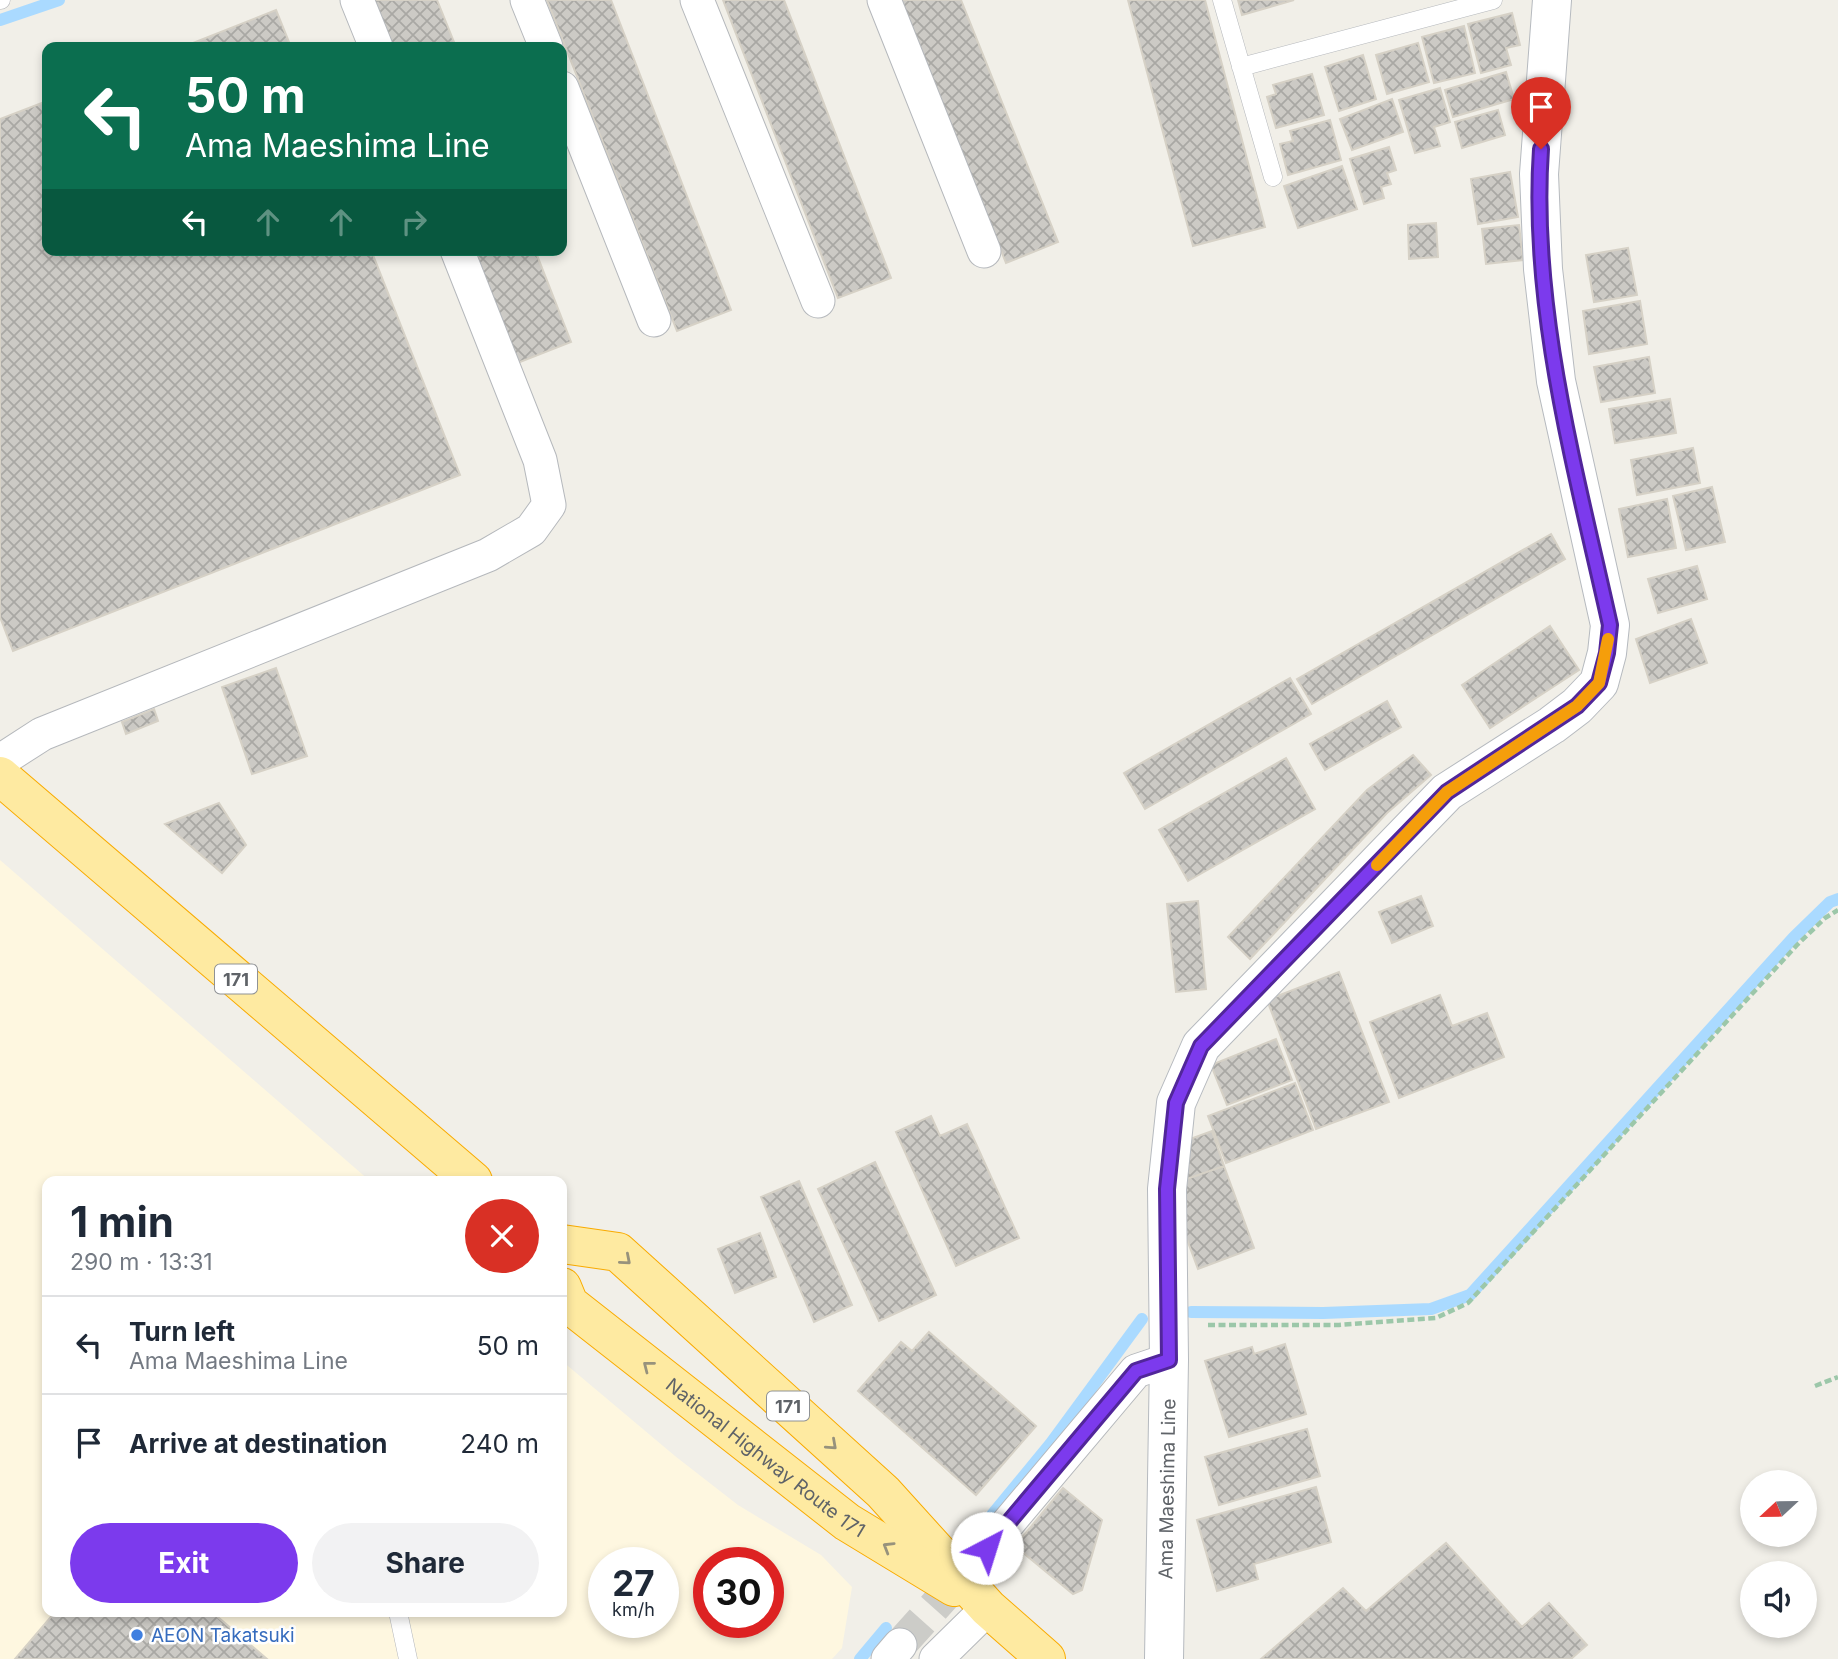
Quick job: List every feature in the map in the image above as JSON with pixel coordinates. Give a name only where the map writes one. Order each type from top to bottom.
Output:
[{"type":"highway","name":"171","points":[[0,776],[467,1176]]},
{"type":"highway","name":"National Highway Route 171","points":[[567,1245],[618,1252],[883,1492],[988,1608],[1046,1659]]},
{"type":"highway","name":"National Highway Route 171","points":[[567,1299],[569,1304],[847,1522],[988,1608]]},
{"type":"main road","name":"Ama Maeshima Line","points":[[1164,1659],[1169,1342],[1167,1189],[1176,1103],[1201,1046],[1447,792],[1577,706],[1599,683],[1607,653],[1610,625],[1556,381],[1543,269],[1539,174],[1552,0]]},
{"type":"street","points":[[357,0],[374,42]]},
{"type":"street","points":[[527,0],[544,42]]},
{"type":"street","points":[[696,0],[818,301]]},
{"type":"street","points":[[884,0],[984,251]]},
{"type":"street","points":[[567,101],[654,320]]},
{"type":"street","points":[[0,761],[42,734],[488,555],[531,530],[549,505],[540,460],[459,256]]},
{"type":"street","points":[[987,1548],[1136,1371],[1169,1342]]},
{"type":"street","points":[[936,1659],[988,1608]]},
{"type":"lane","points":[[1222,0],[1273,177]]},
{"type":"lane","points":[[1241,67],[1493,0]]},
{"type":"lane","points":[[399,1617],[408,1659]]},
{"type":"path","points":[[1169,1342],[1436,1318],[1468,1303],[1797,945],[1825,918],[1838,910]]},
{"type":"path","points":[[1815,1386],[1838,1377]]},
{"type":"shaded area","points":[[0,860],[364,1176],[42,1176],[42,1617],[567,1617],[567,1365],[738,1505],[821,1555],[852,1587],[842,1648],[832,1659],[0,1659]]},
{"type":"building","points":[[372,0],[437,0],[454,42],[389,42]]},
{"type":"building","points":[[547,0],[611,0],[731,310],[677,331],[567,51],[567,42],[563,42]]},
{"type":"building","points":[[723,0],[784,0],[891,278],[838,298]]},
{"type":"building","points":[[901,0],[961,0],[1058,242],[1006,263]]},
{"type":"building","points":[[1128,0],[1205,0],[1265,227],[1193,246]]},
{"type":"building","points":[[1238,0],[1294,0],[1242,15]]},
{"type":"building","points":[[276,10],[289,42],[196,42]]},
{"type":"building","points":[[1512,13],[1520,45],[1506,48],[1511,65],[1481,73],[1468,24]]},
{"type":"building","points":[[1464,26],[1475,73],[1434,83],[1422,37]]},
{"type":"building","points":[[1418,43],[1429,82],[1387,94],[1376,55]]},
{"type":"building","points":[[1363,55],[1376,99],[1339,111],[1325,67]]},
{"type":"building","points":[[1506,72],[1514,99],[1453,117],[1445,90]]},
{"type":"building","points":[[1312,74],[1324,115],[1276,128],[1267,97],[1276,94],[1273,85]]},
{"type":"building","points":[[1440,88],[1450,122],[1434,127],[1440,146],[1415,153],[1399,100]]},
{"type":"building","points":[[1392,99],[1403,132],[1352,150],[1340,119]]},
{"type":"building","points":[[42,103],[42,256],[373,256],[460,475],[13,651],[0,617],[0,119]]},
{"type":"building","points":[[1498,110],[1505,135],[1462,148],[1455,122]]},
{"type":"building","points":[[1330,120],[1341,160],[1288,175],[1280,144],[1293,141],[1290,131]]},
{"type":"building","points":[[1389,147],[1396,170],[1387,173],[1391,184],[1381,187],[1384,198],[1364,204],[1350,159]]},
{"type":"building","points":[[1342,166],[1357,209],[1298,228],[1284,186]]},
{"type":"building","points":[[1510,172],[1518,217],[1478,224],[1471,179]]},
{"type":"building","points":[[1436,223],[1438,257],[1409,259],[1408,225]]},
{"type":"building","points":[[1519,225],[1523,260],[1486,264],[1482,229]]},
{"type":"building","points":[[1628,248],[1637,295],[1594,302],[1586,255]]},
{"type":"building","points":[[472,256],[537,256],[571,342],[515,364]]},
{"type":"building","points":[[1640,301],[1647,344],[1589,354],[1583,311]]},
{"type":"building","points":[[1649,357],[1655,393],[1601,402],[1594,367]]},
{"type":"building","points":[[1670,399],[1676,433],[1615,443],[1609,409]]},
{"type":"building","points":[[1693,448],[1700,483],[1637,495],[1631,460]]},
{"type":"building","points":[[1712,487],[1725,542],[1686,550],[1673,496]]},
{"type":"building","points":[[1667,499],[1676,548],[1628,557],[1619,509]]},
{"type":"building","points":[[1551,534],[1565,559],[1312,704],[1297,679]]},
{"type":"building","points":[[1697,566],[1707,599],[1658,613],[1648,579]]},
{"type":"building","points":[[1691,619],[1707,663],[1650,683],[1636,639]]},
{"type":"building","points":[[1550,626],[1579,670],[1490,728],[1462,685]]},
{"type":"building","points":[[276,668],[307,756],[252,774],[222,687]]},
{"type":"building","points":[[1290,678],[1311,714],[1145,809],[1124,773]]},
{"type":"building","points":[[1387,701],[1401,727],[1325,770],[1310,744]]},
{"type":"building","points":[[154,709],[158,721],[126,734],[122,722]]},
{"type":"building","points":[[1413,755],[1431,775],[1387,813],[1250,959],[1228,937],[1367,790]]},
{"type":"building","points":[[1286,758],[1315,809],[1188,881],[1159,830]]},
{"type":"building","points":[[219,803],[246,845],[222,873],[165,824]]},
{"type":"building","points":[[1421,896],[1433,926],[1392,943],[1379,912]]},
{"type":"building","points":[[1198,901],[1206,989],[1176,992],[1167,904]]},
{"type":"building","points":[[1339,972],[1389,1102],[1316,1129],[1267,1000]]},
{"type":"building","points":[[1440,995],[1452,1026],[1487,1013],[1504,1057],[1399,1098],[1370,1022]]},
{"type":"building","points":[[1276,1039],[1292,1080],[1227,1105],[1211,1065]]},
{"type":"building","points":[[1295,1083],[1313,1130],[1226,1163],[1208,1116]]},
{"type":"building","points":[[931,1116],[940,1136],[967,1124],[1019,1238],[956,1266],[896,1132]]},
{"type":"building","points":[[1212,1131],[1224,1166],[1178,1182],[1182,1142]]},
{"type":"building","points":[[875,1162],[936,1295],[879,1321],[818,1189]]},
{"type":"building","points":[[1224,1166],[1254,1248],[1198,1269],[1176,1210],[1178,1182]]},
{"type":"building","points":[[799,1181],[852,1305],[814,1322],[761,1197]]},
{"type":"building","points":[[760,1233],[776,1277],[735,1293],[718,1249]]},
{"type":"building","points":[[929,1332],[1036,1426],[976,1495],[858,1391],[901,1342],[912,1351]]},
{"type":"building","points":[[1285,1344],[1306,1414],[1229,1437],[1205,1361],[1252,1347],[1254,1354]]},
{"type":"building","points":[[1307,1429],[1320,1476],[1219,1505],[1205,1457]]},
{"type":"building","points":[[1316,1487],[1331,1542],[1254,1564],[1258,1579],[1217,1591],[1197,1520]]},
{"type":"building","points":[[1063,1488],[1102,1520],[1082,1590],[1073,1594],[1015,1546]]},
{"type":"building","points":[[1446,1543],[1522,1627],[1549,1603],[1587,1645],[1571,1659],[1261,1659],[1343,1588],[1366,1611]]},
{"type":"building","name":"AEON Takatsuki","points":[[51,1617],[218,1617],[267,1659],[15,1659]]},
{"type":"waterway","points":[[0,20],[59,0]]},
{"type":"waterway","points":[[1191,1312],[1323,1313],[1431,1309],[1470,1295],[1794,937],[1830,902],[1838,899]]},
{"type":"waterway","points":[[973,1538],[1051,1443],[1142,1319]]},
{"type":"waterway","points":[[860,1659],[886,1628]]},
{"type":"tunnel","points":[[900,1645],[987,1548]]},
{"type":"slow traffic","points":[[1377,865],[1447,792],[1577,706],[1599,683],[1608,639]]},
{"type":"place","name":"AEON Takatsuki","points":[[137,1635]]},
{"type":"route","points":[[987,1548],[1136,1371],[1169,1360],[1167,1189],[1176,1103],[1201,1046],[1447,792],[1552,725],[1577,706],[1599,683],[1607,653],[1610,625],[1556,381],[1543,269],[1539,174],[1541,149]]}]
